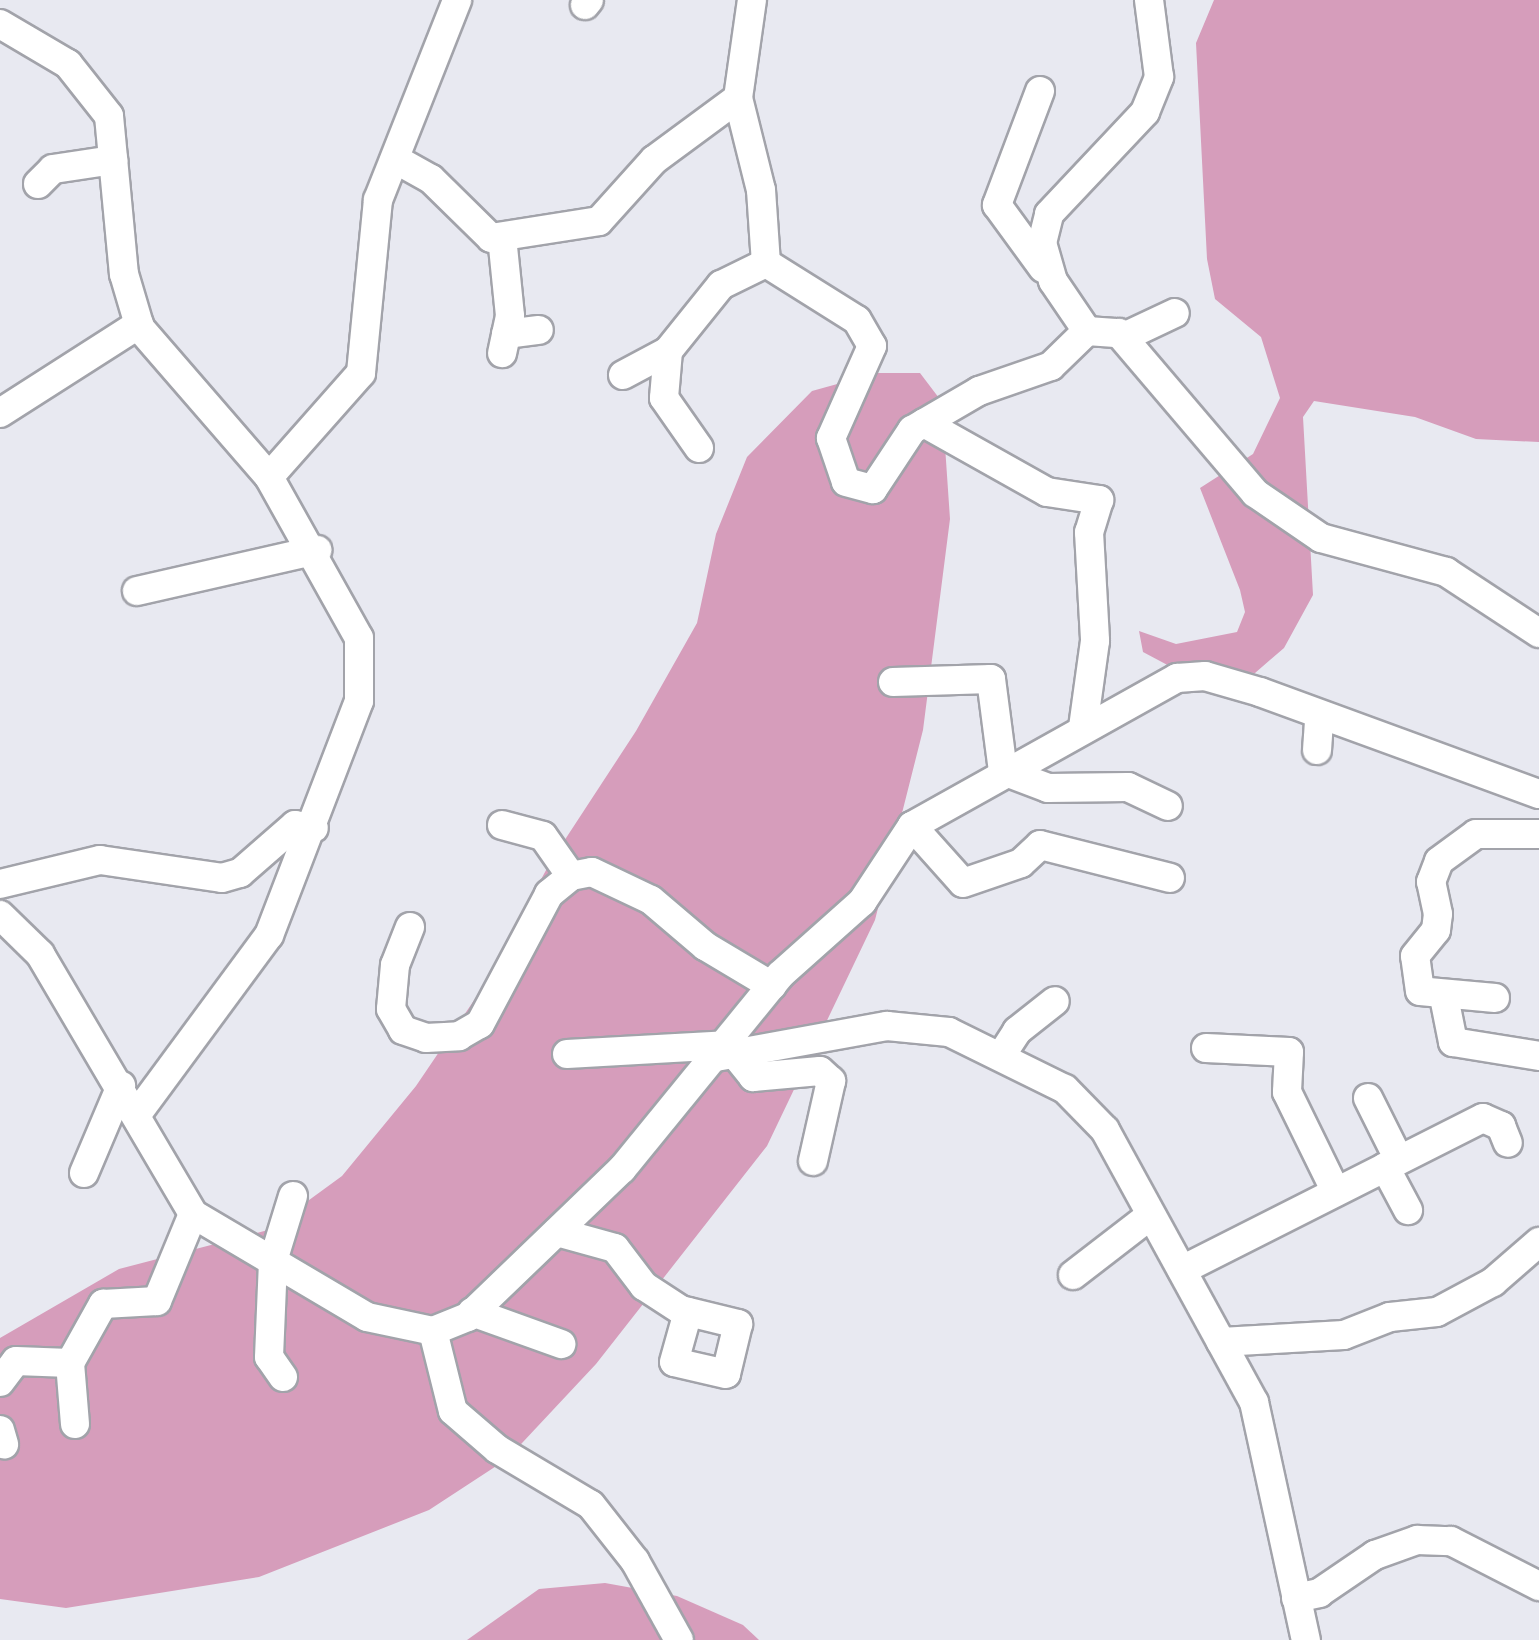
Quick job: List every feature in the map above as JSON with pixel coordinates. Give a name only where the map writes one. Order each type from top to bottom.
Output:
[{"type":"street","points":[[269,477],[361,373],[378,200],[457,0]]},
{"type":"street","points":[[752,0],[738,98],[761,190],[766,263]]},
{"type":"street","points":[[1053,281],[1042,243],[1049,214],[1145,112],[1159,77],[1149,0]]},
{"type":"street","points":[[0,24],[42,44],[87,81],[109,116],[124,274],[139,324],[269,477],[317,550],[359,638],[359,701],[314,828],[269,935],[138,1113]]},
{"type":"street","points":[[1040,91],[997,205],[1087,331],[1124,337],[1175,313]]},
{"type":"street","points":[[395,159],[431,179],[491,238],[599,221],[654,160],[738,98]]},
{"type":"street","points":[[38,184],[53,169],[113,160]]},
{"type":"street","points":[[502,237],[509,262],[504,344],[539,330]]},
{"type":"street","points":[[623,375],[668,351],[721,285],[766,263]]},
{"type":"street","points":[[766,263],[857,320],[872,346],[831,438],[846,482],[873,489],[924,423],[979,391],[1051,366],[1087,331]]},
{"type":"street","points":[[0,413],[139,324]]},
{"type":"street","points":[[1124,337],[1255,493],[1321,538],[1446,572],[1539,633]]},
{"type":"street","points":[[668,351],[664,398],[699,448]]},
{"type":"street","points":[[924,423],[1047,492],[1099,500],[1089,532],[1095,641],[1083,727]]},
{"type":"street","points":[[137,591],[317,550]]},
{"type":"street","points":[[0,915],[40,954],[138,1113],[193,1214],[367,1317],[433,1331],[472,1312],[557,1232],[726,1053],[772,986],[862,902],[912,826],[1003,771],[1177,678],[1205,676],[1539,794]]},
{"type":"street","points":[[893,682],[991,679],[1003,771]]},
{"type":"street","points":[[1317,750],[1319,718]]},
{"type":"street","points":[[1003,771],[1048,788],[1128,787],[1168,806]]},
{"type":"street","points":[[0,884],[100,860],[222,878],[240,873],[295,825],[314,828]]},
{"type":"street","points":[[502,825],[543,836],[571,876]]},
{"type":"street","points":[[912,826],[963,883],[1021,863],[1040,845],[1170,878]]},
{"type":"street","points":[[1495,998],[1444,997],[1420,991],[1413,977],[1422,942],[1436,930],[1431,882],[1439,861],[1476,834],[1539,834]]},
{"type":"street","points":[[410,927],[395,965],[391,1009],[403,1030],[459,1036],[480,1024],[549,894],[571,876],[592,872],[638,893],[705,946],[772,986]]},
{"type":"street","points":[[1444,997],[1453,1042],[1539,1056]]},
{"type":"street","points":[[1001,1056],[1017,1031],[1055,1001]]},
{"type":"street","points":[[567,1054],[726,1053],[887,1026],[949,1032],[1065,1089],[1095,1120],[1254,1402],[1306,1640]]},
{"type":"street","points":[[1206,1048],[1289,1052],[1287,1092],[1336,1192]]},
{"type":"street","points":[[726,1053],[753,1077],[820,1071],[831,1081],[813,1161]]},
{"type":"street","points":[[84,1173],[121,1086]]},
{"type":"street","points":[[1368,1098],[1408,1210]]},
{"type":"street","points":[[1182,1270],[1483,1118],[1501,1126],[1508,1143]]},
{"type":"street","points":[[283,1377],[269,1357],[273,1261],[293,1196]]},
{"type":"street","points":[[75,1424],[70,1363],[103,1304],[157,1301],[193,1214]]},
{"type":"street","points":[[1073,1275],[1151,1215]]},
{"type":"street","points":[[557,1232],[615,1248],[644,1286],[688,1312]]},
{"type":"street","points":[[1221,1342],[1344,1335],[1390,1317],[1437,1312],[1493,1282],[1539,1242]]},
{"type":"street","points":[[472,1312],[561,1344]]},
{"type":"street","points":[[433,1331],[453,1411],[497,1449],[591,1505],[635,1561],[679,1640]]},
{"type":"street","points":[[0,1382],[16,1361],[70,1363]]},
{"type":"street","points":[[1296,1598],[1319,1593],[1375,1555],[1417,1540],[1451,1541],[1539,1586]]},
{"type":"shaded area","points":[[1214,0],[1539,0],[1539,442],[1476,439],[1415,417],[1314,401],[1303,417],[1313,595],[1284,648],[1255,673],[1175,669],[1143,652],[1139,631],[1176,644],[1237,632],[1245,612],[1240,590],[1200,488],[1253,454],[1280,398],[1261,337],[1215,299],[1207,259],[1196,43]]},
{"type":"shaded area","points":[[877,373],[920,373],[942,402],[950,519],[923,730],[875,920],[767,1146],[596,1364],[507,1459],[429,1510],[259,1577],[66,1608],[0,1599],[0,1338],[119,1269],[268,1230],[342,1176],[416,1086],[481,990],[551,861],[636,731],[697,623],[716,534],[747,457],[812,391]]},
{"type":"shaded area","points":[[605,1583],[677,1596],[743,1625],[759,1640],[467,1640],[539,1589]]}]
